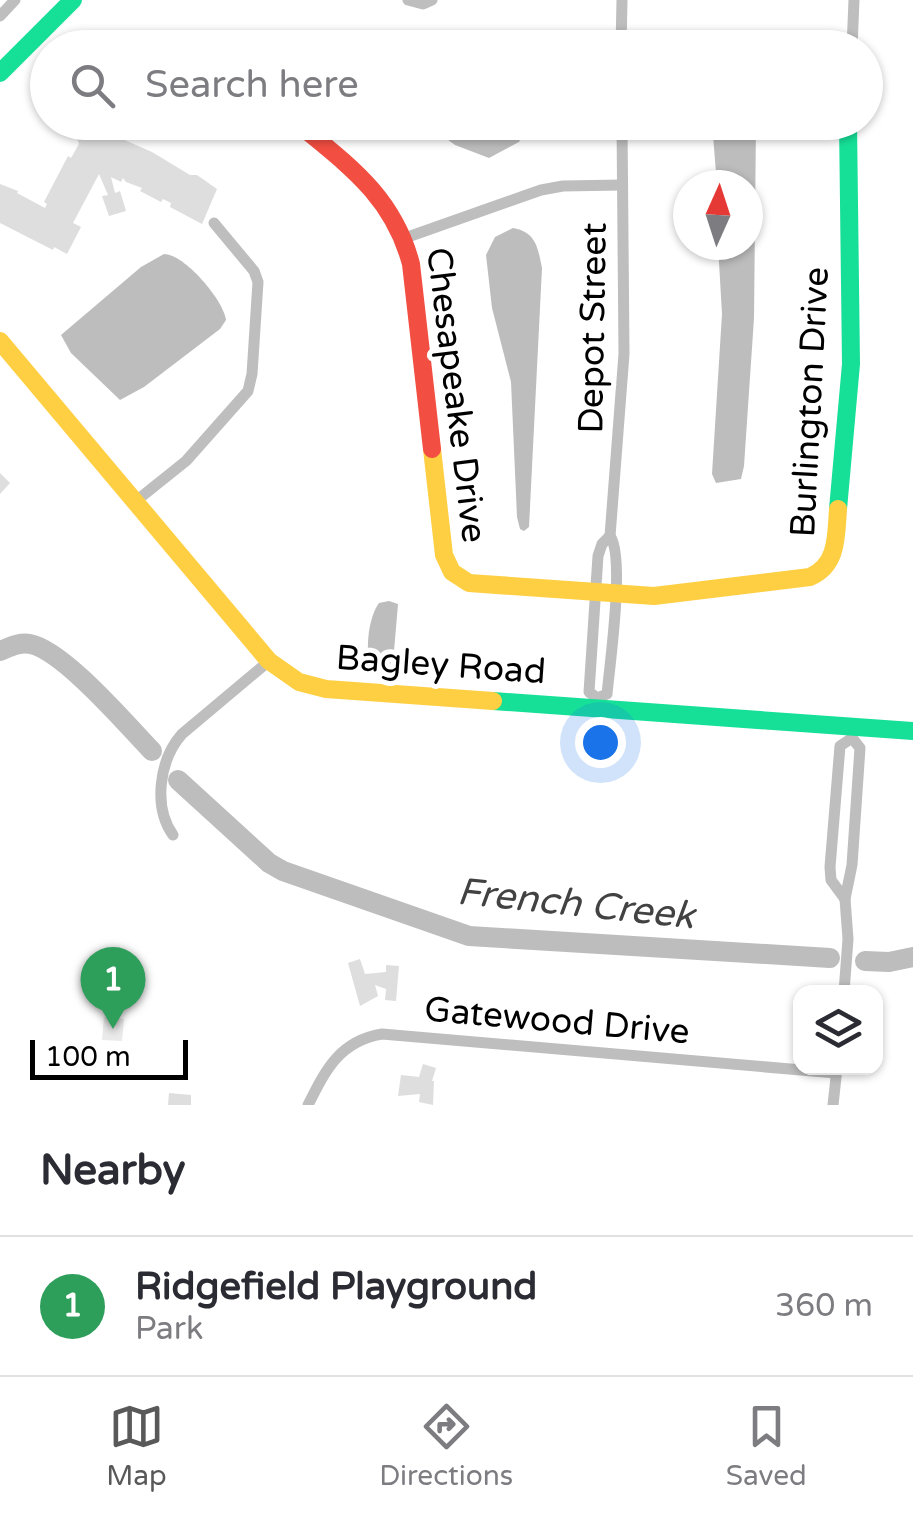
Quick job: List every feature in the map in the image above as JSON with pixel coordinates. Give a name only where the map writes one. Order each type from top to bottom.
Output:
[{"type":"street","points":[[0,16],[15,0]]},
{"type":"street","points":[[44,30],[74,0]]},
{"type":"street","points":[[408,0],[422,4],[432,0]]},
{"type":"street","points":[[621,30],[622,0]]},
{"type":"street","points":[[853,30],[854,0]]},
{"type":"street","points":[[0,73],[30,43]]},
{"type":"street","name":"Chesapeake Drive","points":[[317,140],[375,190],[405,238],[448,567],[457,578],[470,582],[596,592]]},
{"type":"street","name":"Depot Street","points":[[610,536],[599,550],[589,692],[597,703],[607,694],[618,556],[610,536],[624,354],[622,140]]},
{"type":"street","name":"Burlington Drive","points":[[596,592],[664,596],[810,577],[830,562],[835,544],[851,364],[848,140]]},
{"type":"street","points":[[405,238],[552,188],[622,185]]},
{"type":"street","points":[[136,501],[194,453],[250,386],[258,282],[254,271],[214,223]]},
{"type":"street","name":"Bagley Road","points":[[0,341],[269,661],[299,682],[326,689],[597,703],[852,733],[913,731]]},
{"type":"street","points":[[173,835],[161,811],[164,768],[171,748],[182,734],[269,661]]},
{"type":"street","points":[[845,899],[832,880],[830,855],[840,746],[852,733],[860,748],[852,866],[845,899],[848,939],[845,985]]},
{"type":"street","name":"Gatewood Drive","points":[[308,1105],[337,1054],[358,1040],[382,1034],[793,1067]]},
{"type":"street","points":[[834,1105],[837,1075]]},
{"type":"shaded area","points":[[448,140],[520,140],[489,158]]},
{"type":"shaded area","points":[[713,140],[756,140],[756,170],[716,170]]},
{"type":"shaded area","points":[[513,228],[531,237],[542,268],[529,527],[524,531],[517,517],[511,382],[492,308],[486,255],[495,237]]},
{"type":"shaded area","points":[[164,254],[182,261],[201,279],[218,301],[226,320],[220,329],[144,387],[120,400],[71,353],[61,335],[141,267]]},
{"type":"shaded area","points":[[719,260],[755,260],[744,466],[741,479],[716,483],[712,474],[722,314]]},
{"type":"shaded area","points":[[379,603],[398,604],[393,663],[376,665],[368,654],[371,623]]},
{"type":"shaded area","points":[[104,1017],[124,1019],[122,1041],[102,1040]]},
{"type":"building","points":[[78,140],[125,140],[190,175],[197,175],[217,189],[202,224],[123,178],[121,182],[111,177],[126,211],[109,216],[102,196],[108,195],[99,174],[73,223],[81,227],[67,254],[0,223],[0,184],[45,208],[44,202],[68,156],[71,158]]},
{"type":"building","points":[[0,473],[10,483],[0,494]]},
{"type":"building","points":[[360,959],[365,974],[386,972],[386,965],[399,966],[396,1001],[385,1000],[386,989],[375,985],[378,996],[360,1006],[348,963]]},
{"type":"building","points":[[423,1064],[436,1068],[433,1105],[419,1102],[420,1094],[398,1096],[401,1075],[419,1077]]},
{"type":"building","points":[[169,1093],[191,1095],[191,1105],[168,1105]]},
{"type":"waterway","name":"French Creek","points":[[0,651],[18,644],[44,649],[94,690],[152,751]]},
{"type":"waterway","name":"French Creek","points":[[178,780],[269,863],[283,871],[469,936],[830,958]]},
{"type":"waterway","name":"French Creek","points":[[865,961],[913,957]]},
{"type":"traffic: fast","points":[[43,30],[73,0]]},
{"type":"traffic: fast","points":[[0,73],[30,43]]},
{"type":"traffic: fast","points":[[838,509],[851,364],[848,140]]},
{"type":"traffic: fast","points":[[493,701],[913,731]]},
{"type":"traffic: slow","points":[[0,341],[269,661],[299,682],[326,689],[493,701]]},
{"type":"traffic: slow","points":[[432,449],[444,555],[452,572],[469,583],[654,596],[810,577],[831,557],[838,509]]},
{"type":"traffic: jam","points":[[317,140],[366,184],[393,219],[403,240],[411,264],[432,449]]},
{"type":"place","name":"Ridgefield Playground","points":[[113,1029]]}]
